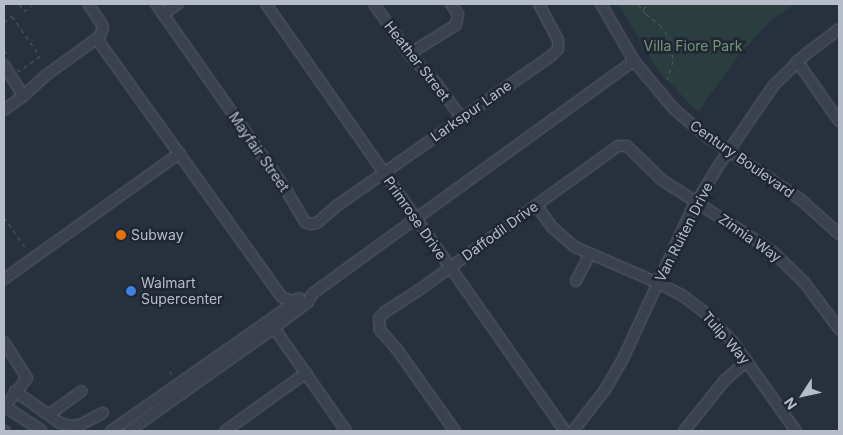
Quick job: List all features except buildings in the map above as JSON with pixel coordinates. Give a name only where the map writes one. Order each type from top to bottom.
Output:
[{"type":"street","points":[[4,109],[23,96],[45,76],[97,39],[103,28],[88,4]]},
{"type":"street","name":"Mayfair Street","points":[[156,4],[286,190],[305,222],[310,224],[318,223],[338,205],[384,172]]},
{"type":"street","points":[[163,14],[178,4]]},
{"type":"street","name":"Primrose Drive","points":[[266,4],[565,431]]},
{"type":"street","name":"Heather Street","points":[[374,4],[409,54],[436,83],[461,117]]},
{"type":"street","points":[[409,54],[456,25],[458,14],[451,4]]},
{"type":"street","name":"Larkspur Lane","points":[[384,172],[558,49],[558,40],[539,4]]},
{"type":"street","name":"Century Boulevard","points":[[601,4],[634,61],[674,109],[728,152],[800,199],[839,234]]},
{"type":"street","name":"Van Ruiten Drive","points":[[573,431],[605,390],[622,361],[696,202],[765,96],[797,61],[839,30]]},
{"type":"street","points":[[97,39],[287,301],[312,294],[634,61]]},
{"type":"street","points":[[797,61],[839,121]]},
{"type":"street","points":[[9,62],[23,96]]},
{"type":"street","name":"Zinnia Way","points":[[623,145],[630,148],[662,180],[754,238],[782,260],[804,282],[839,329]]},
{"type":"street","name":"Daffodil Drive","points":[[455,431],[396,348],[380,330],[378,318],[614,148],[623,145]]},
{"type":"street","points":[[4,279],[180,153]]},
{"type":"street","name":"Tulip Way","points":[[536,205],[564,238],[589,255],[683,296],[703,311],[728,336],[796,431]]},
{"type":"street","points":[[576,281],[589,255]]},
{"type":"street","points":[[270,278],[279,305],[272,324]]},
{"type":"street","points":[[111,431],[308,302],[312,294]]},
{"type":"street","points":[[129,431],[272,324],[300,298]]},
{"type":"street","points":[[272,324],[346,431]]},
{"type":"street","points":[[4,342],[27,378],[14,391],[4,406],[42,431]]},
{"type":"street","points":[[684,431],[725,380],[747,361]]},
{"type":"street","points":[[225,431],[239,427],[306,374]]},
{"type":"street","points":[[14,391],[50,414],[60,423],[71,426],[88,422],[103,413]]},
{"type":"street","points":[[50,414],[82,391]]},
{"type":"path","points":[[18,4],[24,11],[32,6]]},
{"type":"path","points":[[638,4],[664,30],[672,47],[672,68],[666,82]]},
{"type":"path","points":[[643,11],[648,4]]},
{"type":"path","points":[[4,22],[12,16],[40,56],[19,71],[9,62],[4,50]]},
{"type":"path","points":[[4,217],[29,253]]},
{"type":"path","points":[[170,371],[174,378]]},
{"type":"green space","name":"Villa Fiore Park","points":[[618,4],[795,4],[770,21],[739,55],[698,112],[658,71]]},
{"type":"place","name":"Subway","points":[[121,235]]},
{"type":"place","name":"Walmart Supercenter","points":[[131,291]]}]
